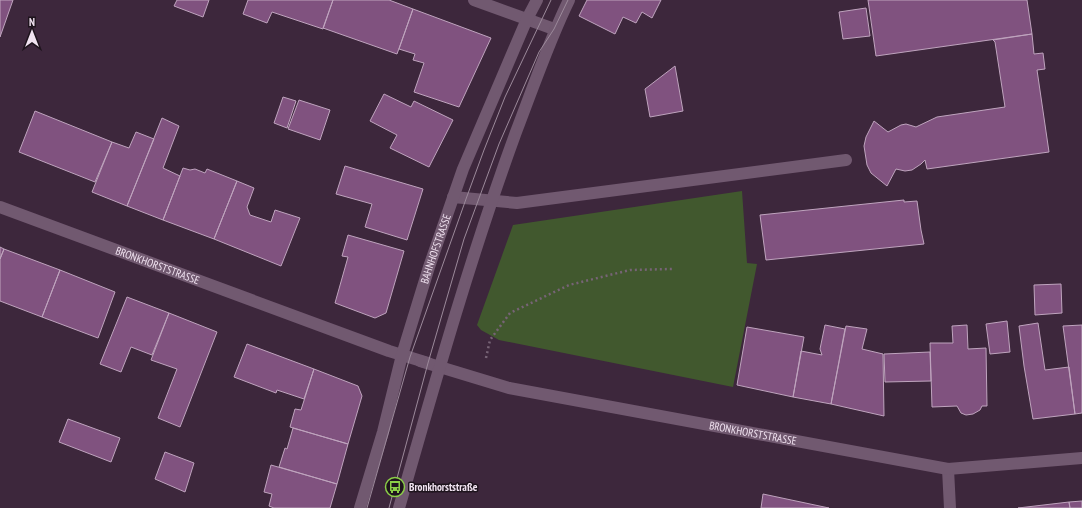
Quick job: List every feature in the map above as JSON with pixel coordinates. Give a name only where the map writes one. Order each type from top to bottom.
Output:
[{"type":"street","points":[[474,0],[554,29]]},
{"type":"street","name":"BAHNHOFSTRASSE","points":[[360,508],[383,432],[402,355],[429,266],[453,197],[463,169],[527,19],[537,0]]},
{"type":"street","points":[[399,508],[440,367],[491,201],[554,29],[569,0]]},
{"type":"street","points":[[453,197],[517,203],[846,160]]},
{"type":"street","name":"BRONKHORSTSTRASSE","points":[[0,207],[402,355],[516,390],[948,469],[1082,458]]},
{"type":"street","points":[[948,469],[950,508]]},
{"type":"path","points":[[482,380],[490,340],[510,313],[569,285],[630,270],[672,269]]},
{"type":"green space","points":[[742,191],[747,263],[757,264],[733,387],[499,340],[481,330],[477,325],[513,225]]},
{"type":"building","points":[[0,0],[13,0],[0,37]]},
{"type":"building","points":[[177,0],[209,0],[203,17],[174,6]]},
{"type":"building","points":[[248,0],[333,0],[323,29],[272,12],[267,23],[243,14]]},
{"type":"building","points":[[333,0],[389,0],[413,9],[397,54],[323,28]]},
{"type":"building","points":[[587,0],[661,0],[652,18],[642,12],[636,23],[623,17],[615,34],[579,16]]},
{"type":"building","points":[[868,0],[1027,0],[1032,34],[876,56]]},
{"type":"building","points":[[866,8],[870,36],[843,39],[839,12]]},
{"type":"building","points":[[413,9],[491,38],[459,107],[414,92],[424,63],[413,60],[415,54],[399,49]]},
{"type":"building","points":[[1032,34],[1034,54],[1043,53],[1045,69],[1037,70],[1049,152],[927,169],[925,160],[912,170],[905,171],[896,169],[887,186],[871,173],[867,165],[864,146],[866,137],[874,121],[888,132],[906,124],[916,127],[937,117],[1005,107],[995,42],[993,40]]},
{"type":"building","points":[[675,66],[683,111],[650,117],[645,89]]},
{"type":"building","points":[[384,94],[411,107],[414,101],[453,120],[429,167],[390,148],[397,135],[370,121]]},
{"type":"building","points":[[283,97],[296,101],[287,128],[274,123]]},
{"type":"building","points":[[299,100],[330,110],[320,140],[288,129]]},
{"type":"building","points":[[35,111],[112,142],[95,182],[19,152]]},
{"type":"building","points":[[162,118],[179,126],[163,168],[180,176],[163,220],[127,206]]},
{"type":"building","points":[[136,132],[154,139],[127,206],[92,192],[112,142],[129,148]]},
{"type":"building","points":[[345,166],[423,189],[407,240],[365,227],[372,204],[336,194]]},
{"type":"building","points":[[183,168],[190,170],[195,169],[205,173],[207,169],[237,181],[214,239],[163,220]]},
{"type":"building","points":[[237,181],[254,188],[247,207],[250,215],[271,222],[275,210],[300,218],[281,266],[214,239]]},
{"type":"building","points":[[904,200],[904,202],[917,201],[924,244],[766,260],[760,215]]},
{"type":"building","points":[[348,235],[404,251],[386,313],[375,318],[335,303],[348,257],[342,256]]},
{"type":"building","points":[[0,247],[4,249],[0,259]]},
{"type":"building","points":[[4,249],[60,270],[42,317],[0,301],[0,259]]},
{"type":"building","points":[[60,270],[115,292],[98,338],[42,317]]},
{"type":"building","points":[[1061,284],[1062,313],[1035,315],[1034,285]]},
{"type":"building","points":[[127,297],[169,313],[152,355],[131,347],[121,372],[100,364]]},
{"type":"building","points":[[169,313],[217,332],[180,427],[158,418],[177,369],[151,360]]},
{"type":"building","points":[[1007,321],[1010,352],[990,354],[986,324]]},
{"type":"building","points":[[1038,323],[1045,370],[1069,367],[1075,414],[1033,419],[1019,326]]},
{"type":"building","points":[[825,325],[845,329],[831,404],[793,397],[801,351],[822,355],[820,349]]},
{"type":"building","points":[[967,325],[968,349],[986,348],[987,406],[982,406],[980,410],[973,414],[966,415],[961,413],[957,406],[932,407],[930,343],[953,343],[952,326]]},
{"type":"building","points":[[1082,325],[1082,413],[1075,414],[1063,326]]},
{"type":"building","points":[[846,326],[867,329],[862,349],[883,354],[884,416],[831,404]]},
{"type":"building","points":[[747,327],[804,337],[793,397],[737,385]]},
{"type":"building","points":[[247,344],[314,369],[304,399],[277,390],[276,393],[234,377]]},
{"type":"building","points":[[930,352],[931,381],[885,382],[884,354]]},
{"type":"building","points":[[314,369],[358,386],[362,396],[348,444],[290,427],[295,409],[301,410]]},
{"type":"building","points":[[68,419],[120,438],[111,462],[59,442]]},
{"type":"building","points":[[293,428],[348,444],[337,484],[279,467],[285,448],[287,449]]},
{"type":"building","points":[[165,452],[194,463],[185,492],[155,479]]},
{"type":"building","points":[[271,465],[337,484],[330,508],[274,508],[269,506],[272,494],[264,492]]},
{"type":"building","points":[[763,494],[829,508],[761,508]]},
{"type":"building","points":[[1082,501],[1082,508],[1070,508],[1069,502]]},
{"type":"building","points":[[1069,502],[1070,508],[1018,508]]},
{"type":"tram line","points":[[367,508],[410,357],[466,199],[505,97],[551,0]]},
{"type":"tram line","points":[[389,508],[428,363],[464,239],[499,144],[539,52],[554,29],[568,0]]},
{"type":"place","name":"Bronkhorststraße","points":[[395,487]]}]
